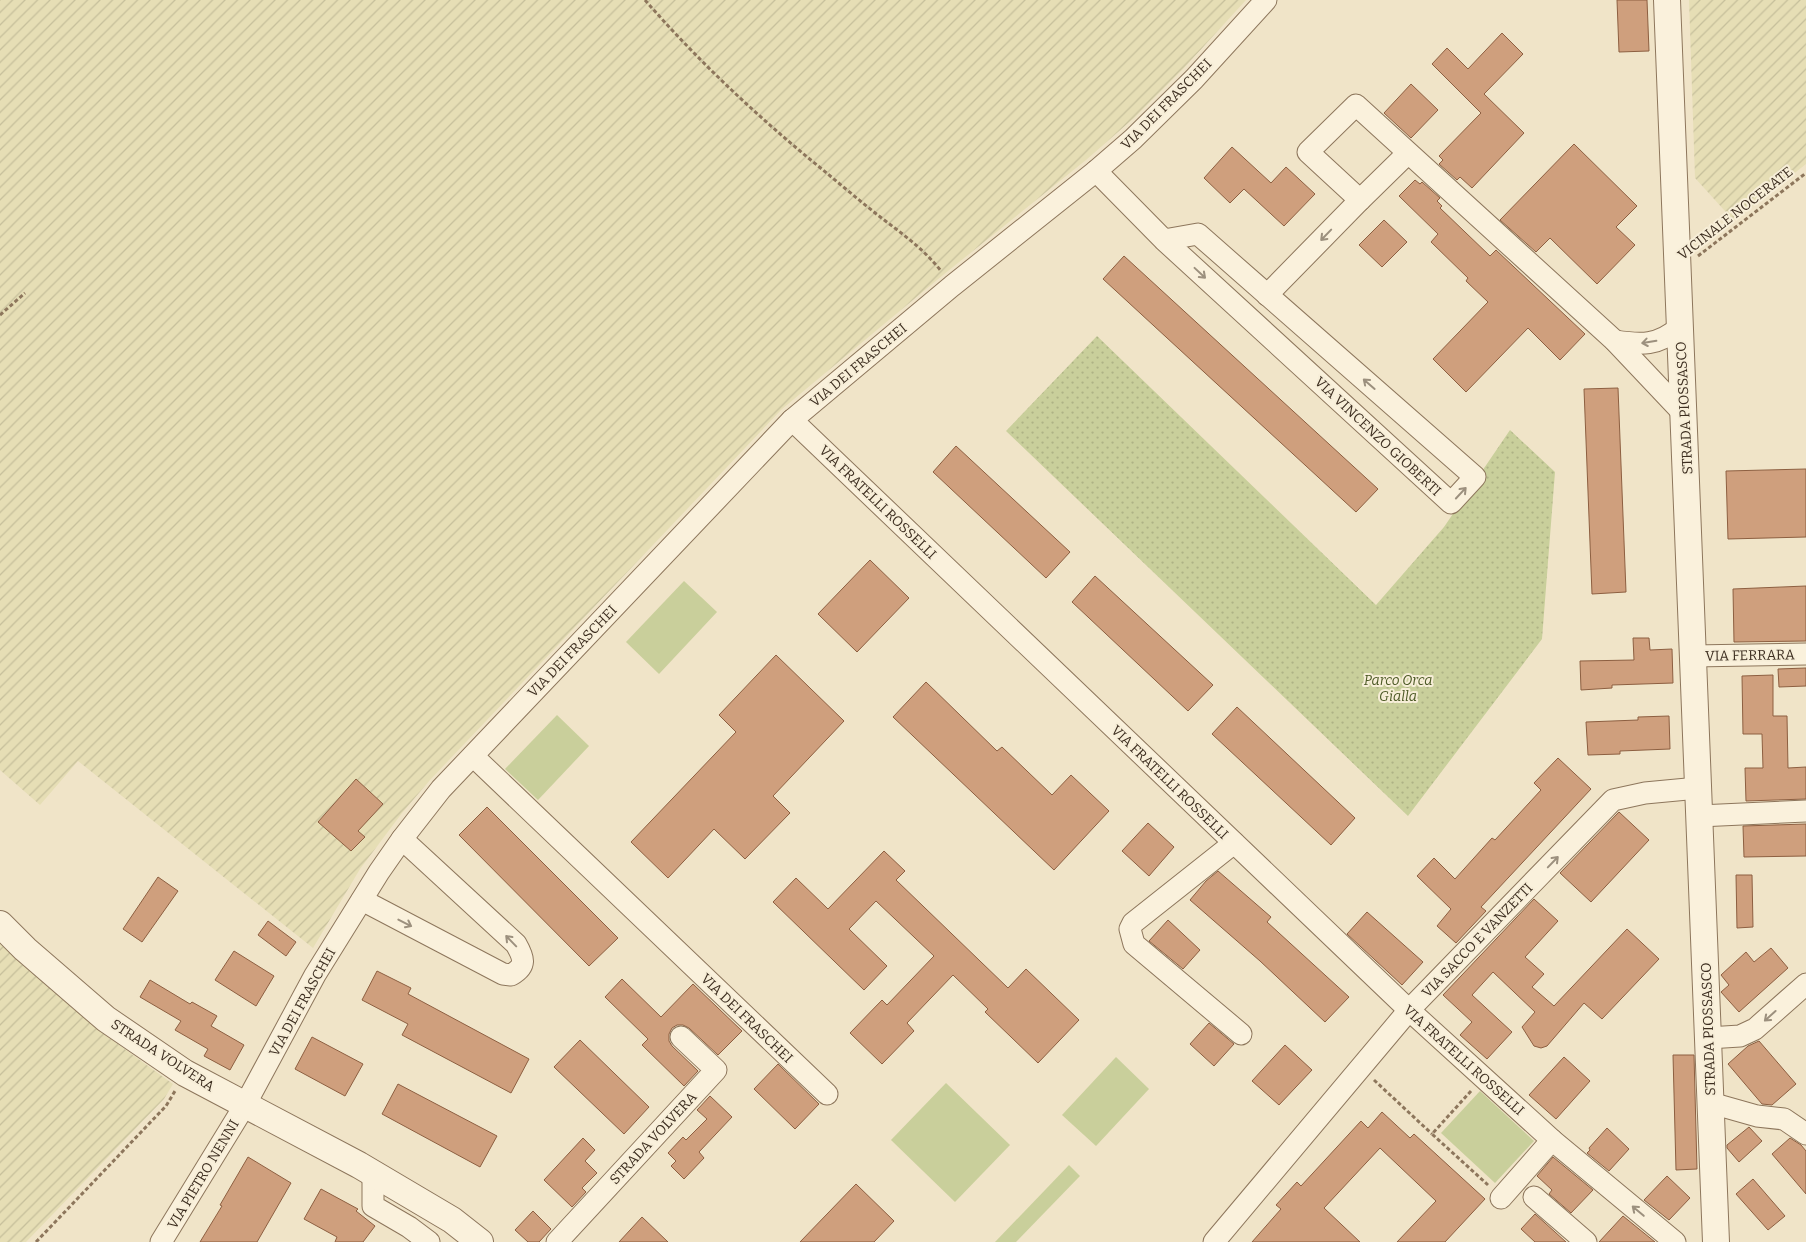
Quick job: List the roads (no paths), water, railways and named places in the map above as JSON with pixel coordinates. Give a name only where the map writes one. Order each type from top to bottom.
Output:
[{"type":"street","name":"VIA DEI FRASCHEI","points":[[245,1105],[315,975],[402,839],[441,789],[792,420],[952,286],[1096,171],[1194,79],[1266,0]]},
{"type":"street","name":"STRADA PIOSSASCO","points":[[1667,0],[1716,1242]]},
{"type":"street","points":[[1360,200],[1308,152],[1356,105],[1615,341],[1684,414]]},
{"type":"street","points":[[1267,295],[1408,153]]},
{"type":"street","name":"VIA VINCENZO GIOBERTI","points":[[1096,171],[1164,240],[1451,503],[1475,477],[1198,234],[1164,240]]},
{"type":"street","points":[[1615,341],[1637,344],[1655,342],[1669,336],[1680,327]]},
{"type":"street","name":"VIA FRATELLI ROSSELLI","points":[[792,420],[1409,1010],[1552,1140],[1676,1242]]},
{"type":"street","name":"VIA FERRARA","points":[[1693,656],[1806,654]]},
{"type":"street","name":"VIA DEI FRASCHEI","points":[[473,756],[827,1094]]},
{"type":"street","name":"VIA SACCO E VANZETTI","points":[[1214,1242],[1409,1010],[1613,800],[1644,794],[1698,788]]},
{"type":"street","points":[[1699,816],[1806,811]]},
{"type":"street","points":[[362,900],[504,974],[511,975],[518,971],[523,963],[522,954],[516,944],[402,839]]},
{"type":"street","points":[[1234,842],[1140,917],[1133,923],[1130,929],[1134,944],[1241,1034]]},
{"type":"street","name":"STRADA VOLVERA","points":[[0,924],[25,949],[106,1019],[185,1073],[372,1173],[452,1220],[480,1242]]},
{"type":"street","points":[[1708,1038],[1740,1036],[1755,1029],[1806,984]]},
{"type":"street","name":"STRADA VOLVERA","points":[[557,1242],[716,1070],[681,1038]]},
{"type":"street","points":[[1710,1103],[1757,1116],[1784,1119],[1806,1134]]},
{"type":"street","name":"VIA PIETRO NENNI","points":[[161,1242],[245,1105]]},
{"type":"street","points":[[1501,1198],[1552,1140]]},
{"type":"street","points":[[372,1173],[373,1206],[410,1227],[430,1242]]},
{"type":"street","points":[[1534,1197],[1586,1242]]},
{"type":"park label","name":"Parco Orca Gialla","points":[[1398,688]]}]
